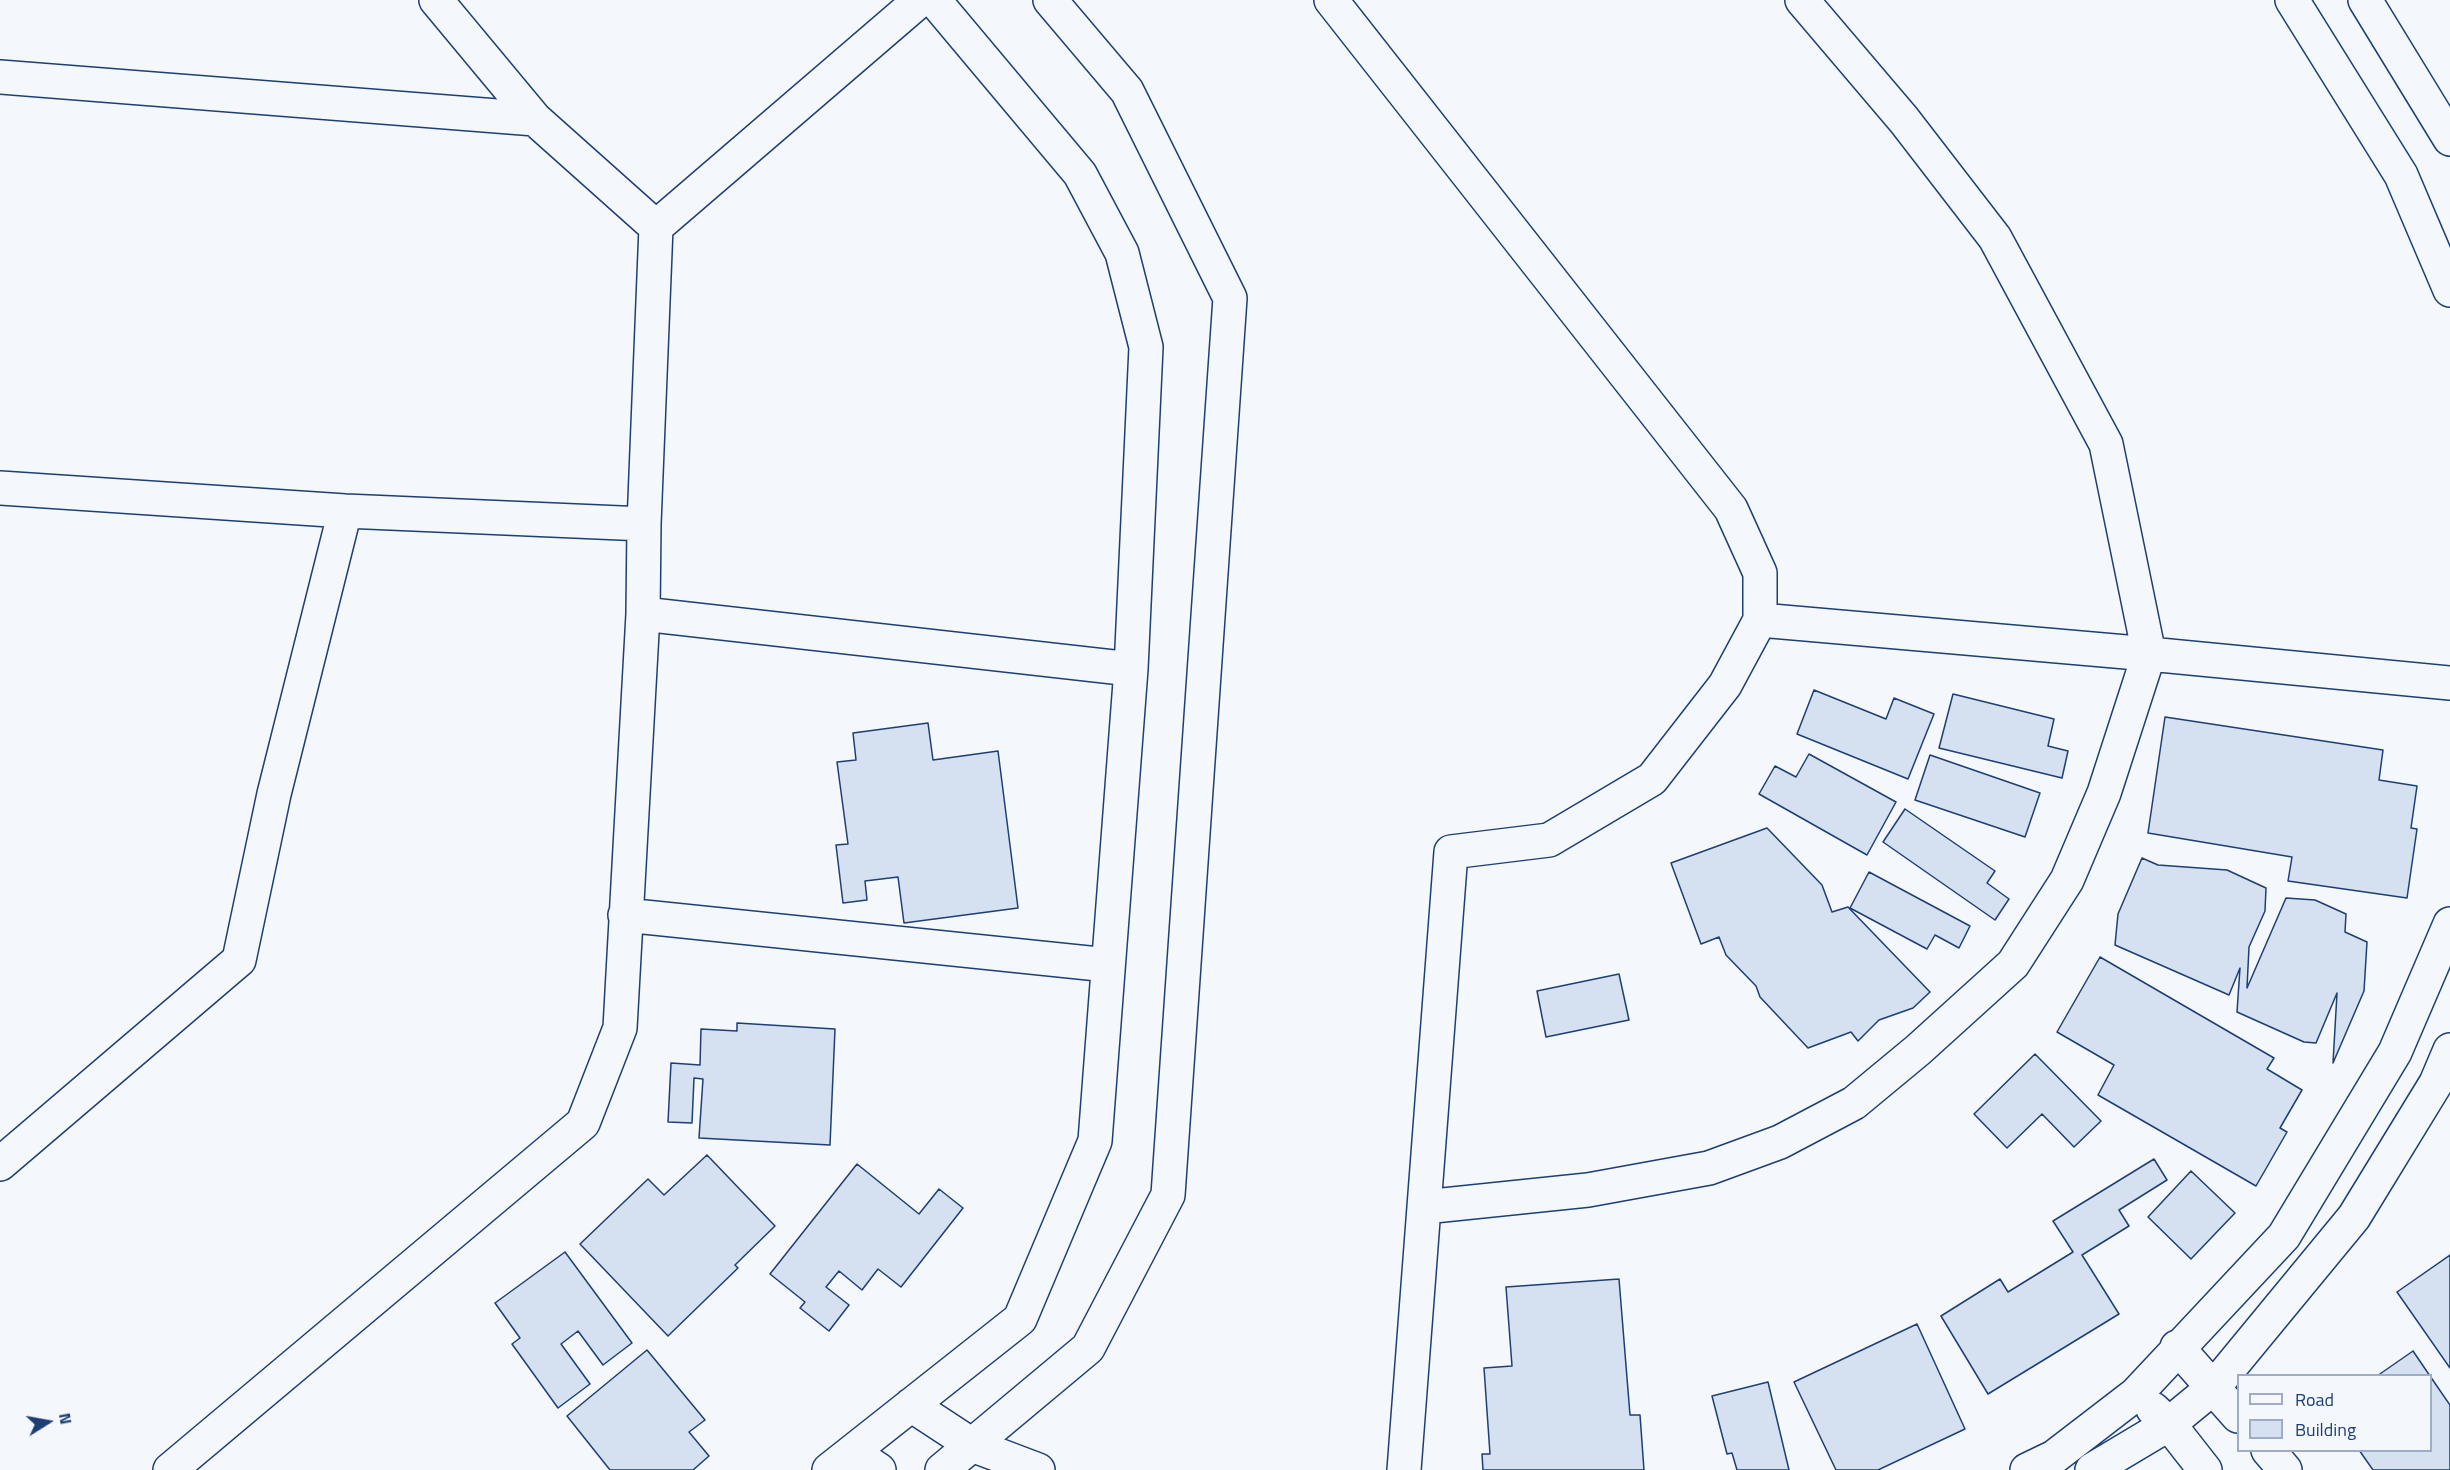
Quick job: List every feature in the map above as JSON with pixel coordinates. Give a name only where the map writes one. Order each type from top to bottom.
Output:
[{"type":"street","points":[[436,0],[535,119],[656,227]]},
{"type":"street","points":[[170,1470],[583,1123],[620,1028],[643,614],[644,524],[656,227],[920,0]]},
{"type":"street","points":[[841,1461],[1020,1319],[1095,1141],[1131,669],[1146,347],[1122,253],[1080,174],[934,0]]},
{"type":"street","points":[[942,1470],[1088,1348],[1168,1195],[1230,298],[1127,91],[1050,0]]},
{"type":"street","points":[[1331,0],[1731,509],[1760,573],[1760,620],[1725,685],[1652,779],[1549,840],[1451,852],[1404,1470]]},
{"type":"street","points":[[1424,1207],[1588,1190],[1709,1168],[1780,1142],[1854,1103],[1918,1050],[2013,963],[2067,880],[2104,794],[2149,654],[2106,444],[1995,238],[1904,120],[1802,0]]},
{"type":"street","points":[[2292,0],[2401,175],[2450,290]]},
{"type":"street","points":[[2365,0],[2450,139]]},
{"type":"street","points":[[0,77],[535,119]]},
{"type":"street","points":[[0,488],[345,511],[644,524]]},
{"type":"street","points":[[0,1164],[238,960],[274,794],[345,511]]},
{"type":"street","points":[[643,614],[1131,669]]},
{"type":"street","points":[[1760,620],[2149,654],[2450,684]]},
{"type":"street","points":[[625,915],[1108,965]]},
{"type":"street","points":[[2027,1470],[2054,1457],[2136,1394],[2177,1347],[2284,1236],[2395,1052],[2450,924]]},
{"type":"street","points":[[2092,1470],[2169,1424],[2214,1387],[2354,1216],[2436,1083],[2450,1050]]},
{"type":"street","points":[[2177,1347],[2237,1415]]},
{"type":"street","points":[[2136,1394],[2169,1424],[2205,1470]]},
{"type":"street","points":[[911,1405],[972,1445],[1038,1470]]},
{"type":"street","points":[[2270,1452],[2285,1470]]},
{"type":"street","points":[[841,1461],[879,1470]]},
{"type":"building","points":[[1814,690],[1886,719],[1894,698],[1934,714],[1908,779],[1797,734]]},
{"type":"building","points":[[1953,694],[2054,719],[2048,746],[2068,751],[2062,778],[1939,748]]},
{"type":"building","points":[[2165,717],[2383,750],[2379,780],[2417,786],[2411,828],[2417,829],[2407,898],[2288,881],[2292,857],[2148,833]]},
{"type":"building","points":[[928,723],[933,760],[998,751],[1018,908],[904,923],[898,877],[865,881],[867,900],[843,903],[836,845],[848,844],[837,762],[856,760],[853,733]]},
{"type":"building","points":[[1809,754],[1896,802],[1867,855],[1759,794],[1775,766],[1796,777]]},
{"type":"building","points":[[1930,755],[2040,793],[2025,837],[1915,800]]},
{"type":"building","points":[[1905,809],[1995,871],[1987,883],[2009,899],[1995,920],[1883,842]]},
{"type":"building","points":[[1767,828],[1822,885],[1832,912],[1848,907],[1930,992],[1913,1008],[1879,1020],[1858,1041],[1851,1032],[1808,1048],[1760,997],[1756,986],[1726,955],[1719,937],[1701,944],[1671,863]]},
{"type":"building","points":[[2142,858],[2158,865],[2227,870],[2266,888],[2265,911],[2249,947],[2247,988],[2286,898],[2315,900],[2346,914],[2345,932],[2367,942],[2364,991],[2333,1063],[2337,993],[2316,1043],[2304,1042],[2237,1012],[2240,968],[2229,995],[2115,945],[2118,914]]},
{"type":"building","points":[[1869,872],[1970,926],[1959,948],[1935,935],[1927,949],[1850,908]]},
{"type":"building","points":[[2100,957],[2274,1058],[2267,1069],[2302,1090],[2280,1128],[2287,1132],[2256,1186],[2098,1095],[2114,1065],[2057,1032]]},
{"type":"building","points":[[1619,974],[1629,1020],[1546,1037],[1537,991]]},
{"type":"building","points":[[737,1023],[835,1029],[830,1145],[699,1138],[703,1079],[694,1078],[692,1123],[668,1122],[671,1063],[700,1065],[701,1029],[737,1031]]},
{"type":"building","points":[[2035,1054],[2101,1121],[2074,1147],[2042,1114],[2007,1148],[1974,1114]]},
{"type":"building","points":[[707,1155],[775,1226],[735,1265],[738,1268],[668,1336],[580,1244],[648,1179],[664,1195]]},
{"type":"building","points":[[2154,1159],[2167,1180],[2119,1210],[2129,1226],[2082,1255],[2119,1314],[1988,1394],[1941,1316],[2000,1279],[2008,1292],[2073,1252],[2053,1221]]},
{"type":"building","points":[[857,1164],[919,1214],[939,1189],[963,1208],[901,1287],[878,1269],[862,1290],[839,1271],[826,1287],[849,1305],[829,1331],[800,1308],[805,1302],[770,1274]]},
{"type":"building","points":[[2191,1171],[2235,1213],[2191,1259],[2148,1217]]},
{"type":"building","points":[[565,1252],[632,1343],[603,1365],[578,1331],[561,1344],[590,1384],[558,1408],[512,1344],[520,1338],[495,1303]]},
{"type":"building","points":[[2450,1255],[2450,1368],[2397,1292]]},
{"type":"building","points":[[1619,1279],[1630,1415],[1640,1415],[1644,1470],[1483,1470],[1482,1454],[1490,1454],[1484,1368],[1512,1366],[1506,1287]]},
{"type":"building","points":[[1917,1324],[1965,1429],[1878,1470],[1836,1470],[1794,1382]]},
{"type":"building","points":[[647,1350],[705,1420],[689,1432],[709,1456],[693,1470],[610,1470],[567,1416]]},
{"type":"building","points":[[2413,1351],[2429,1374],[2380,1374]]},
{"type":"building","points":[[2432,1379],[2450,1405],[2450,1470],[2373,1470],[2360,1452],[2432,1452]]},
{"type":"building","points":[[1768,1382],[1789,1470],[1737,1470],[1732,1453],[1727,1454],[1712,1396]]}]
